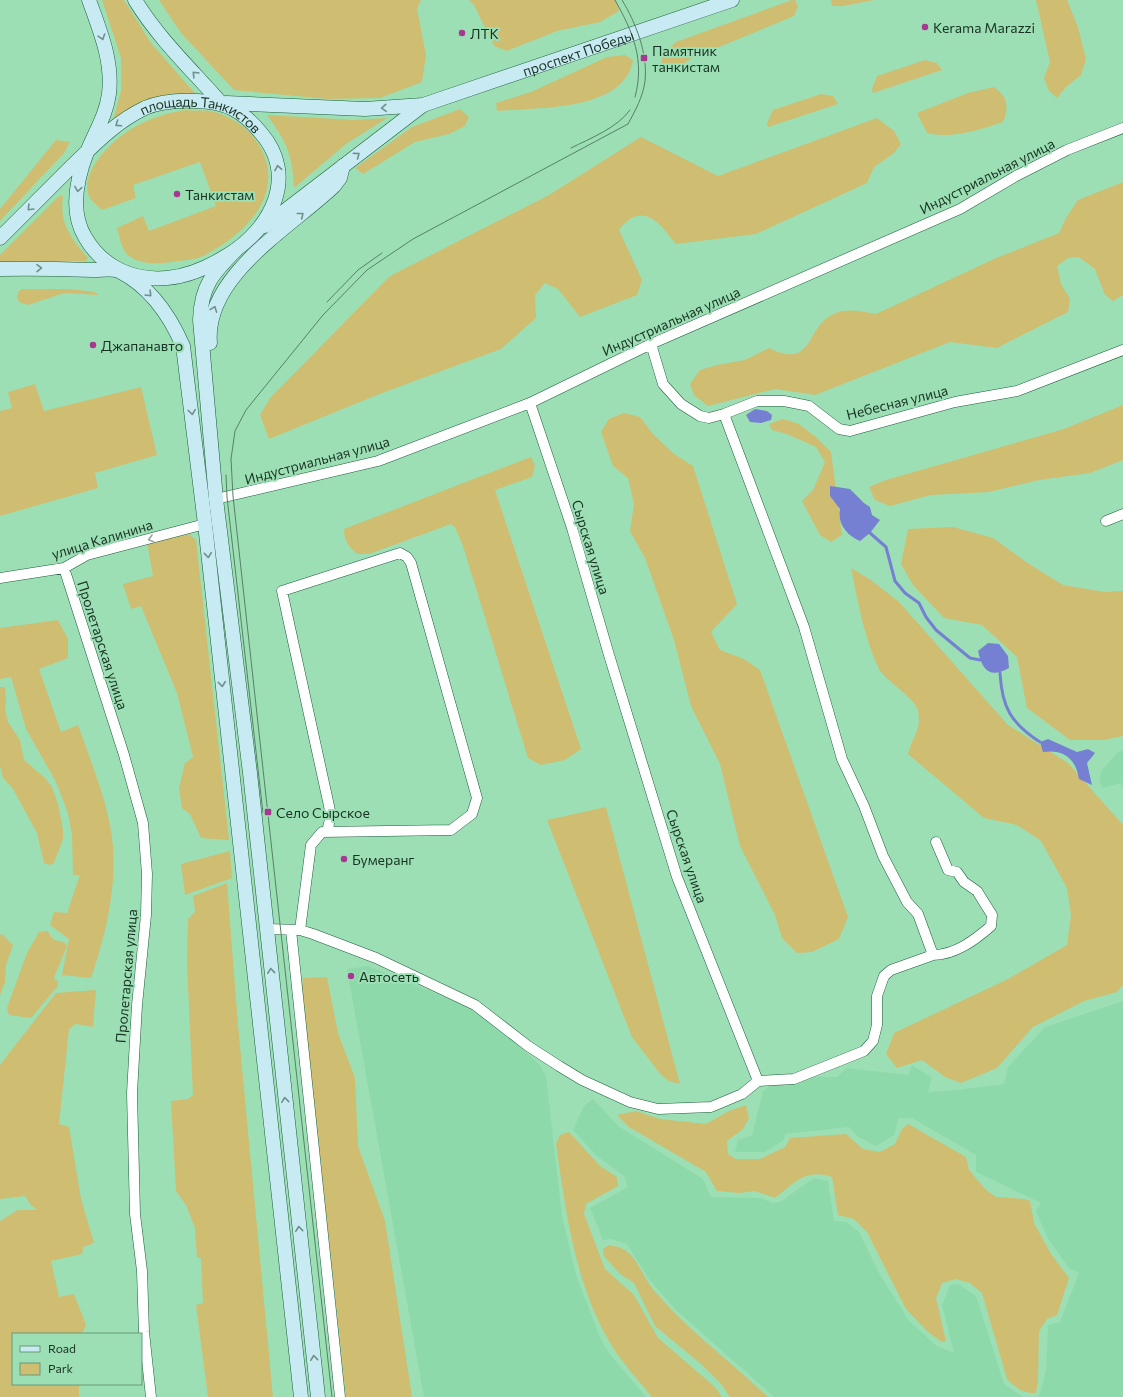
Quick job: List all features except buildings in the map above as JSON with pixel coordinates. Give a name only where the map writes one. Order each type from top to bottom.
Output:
[{"type":"main road","points":[[0,238],[87,152],[100,127],[105,112],[110,74],[108,56],[89,0]]},
{"type":"main road","points":[[135,0],[148,19],[179,57],[222,103],[365,109],[423,105]]},
{"type":"main road","name":"проспект Победы","points":[[423,105],[732,0]]},
{"type":"main road","name":"площадь Танкистов","points":[[187,100],[222,103],[245,116],[269,142],[276,156],[280,175],[277,193],[271,210],[259,230],[236,250],[198,271],[179,277],[159,279],[141,277],[117,270],[102,259],[92,249],[78,222],[76,205],[77,189],[87,152],[111,129],[146,108],[173,101],[187,100]]},
{"type":"main road","points":[[259,230],[423,105]]},
{"type":"main road","points":[[209,401],[214,392],[209,337],[211,317],[217,301],[233,276],[273,238],[334,186],[340,178],[343,166]]},
{"type":"main road","points":[[236,250],[212,276],[202,297],[200,320],[209,401],[216,499],[318,1397]]},
{"type":"main road","points":[[0,270],[42,268],[117,270],[141,286],[162,308],[172,321],[183,346],[205,524],[301,1397]]},
{"type":"street","name":"Индустриальная улица","points":[[216,499],[378,461],[530,403],[651,344],[960,209],[1016,176],[1067,150],[1123,128]]},
{"type":"street","name":"Небесная улица","points":[[651,344],[663,384],[681,404],[700,416],[709,418],[724,414],[757,401],[784,401],[809,406],[839,429],[850,431],[955,402],[1017,391],[1123,350]]},
{"type":"street","name":"Сырская улица","points":[[530,403],[572,528],[609,656],[677,877],[758,1081]]},
{"type":"street","points":[[724,414],[804,627],[842,759],[883,856],[907,902],[918,914],[933,955]]},
{"type":"street","points":[[1106,521],[1123,514]]},
{"type":"street","name":"улица Калинина","points":[[0,578],[64,568],[87,555],[205,524]]},
{"type":"street","points":[[327,832],[330,816],[282,591],[400,553],[407,557],[411,563],[477,798],[472,814],[451,830],[327,832],[322,832],[311,845],[295,930],[340,1397]]},
{"type":"street","name":"Пролетарская улица","points":[[64,568],[124,755],[143,823],[147,874],[146,914],[136,1006],[132,1093],[135,1214],[142,1271],[144,1332],[151,1397]]},
{"type":"street","points":[[266,929],[295,930],[376,958],[475,1005],[528,1046],[559,1066],[582,1080],[630,1102],[658,1109],[711,1108],[742,1094],[758,1081],[794,1079],[864,1051],[873,1041],[877,1026],[877,996],[884,976],[891,970],[933,955],[943,955],[965,945],[992,926],[992,915],[977,891],[964,882],[957,872],[948,870],[936,842]]},
{"type":"shaded area","points":[[1123,749],[1123,790],[1121,783],[1102,788],[1099,779],[1102,770],[1117,753]]},
{"type":"shaded area","points":[[368,966],[462,1004],[482,1014],[540,1065],[546,1076],[562,1216],[576,1275],[602,1342],[609,1353],[646,1397],[424,1397],[347,969]]},
{"type":"shaded area","points":[[1123,1001],[1123,1397],[1039,1397],[1046,1370],[1048,1325],[1060,1322],[1079,1273],[1069,1268],[1047,1237],[1036,1211],[1041,1203],[976,1172],[976,1155],[912,1118],[899,1118],[894,1135],[876,1146],[858,1137],[849,1127],[785,1134],[784,1140],[765,1152],[735,1152],[738,1140],[752,1135],[763,1091],[780,1076],[837,1077],[846,1068],[908,1075],[912,1065],[932,1078],[928,1092],[1004,1084],[1008,1067],[1045,1027]]},
{"type":"shaded area","points":[[593,1099],[618,1126],[703,1179],[711,1197],[761,1198],[772,1203],[780,1202],[814,1178],[828,1181],[834,1221],[847,1222],[859,1232],[880,1275],[909,1321],[937,1346],[954,1353],[942,1305],[950,1285],[958,1284],[976,1296],[1004,1384],[1023,1397],[774,1397],[676,1310],[649,1279],[627,1244],[611,1239],[603,1240],[590,1208],[628,1187],[624,1176],[597,1156],[573,1130],[584,1106]]},
{"type":"green space","points":[[102,0],[124,0],[151,43],[199,98],[112,124],[121,91],[121,58]]},
{"type":"green space","points":[[159,0],[421,0],[417,9],[426,55],[422,82],[380,98],[328,99],[234,90],[181,33]]},
{"type":"green space","points":[[469,0],[616,0],[619,11],[600,22],[557,31],[507,51],[494,46],[474,5]]},
{"type":"green space","points":[[795,0],[798,6],[794,16],[690,59],[671,74],[662,72],[662,55],[676,42]]},
{"type":"green space","points":[[831,0],[874,0],[843,6],[832,6]]},
{"type":"green space","points":[[1036,0],[1067,0],[1078,27],[1086,59],[1081,75],[1066,87],[1057,98],[1049,91],[1044,78],[1050,62]]},
{"type":"green space","points":[[625,55],[633,60],[626,77],[614,89],[597,98],[577,104],[556,107],[497,111],[496,103],[531,92],[607,57]]},
{"type":"green space","points":[[925,60],[937,63],[942,70],[873,93],[872,89],[877,76]]},
{"type":"green space","points":[[994,87],[1005,99],[1006,112],[1003,122],[966,133],[937,135],[927,133],[917,113],[968,93]]},
{"type":"green space","points":[[821,94],[833,96],[838,104],[768,127],[767,123],[773,110]]},
{"type":"green space","points":[[460,109],[469,117],[465,126],[449,134],[415,142],[363,174],[355,168],[412,127]]},
{"type":"green space","points":[[186,110],[211,111],[218,113],[232,119],[245,128],[259,145],[266,162],[268,179],[265,195],[258,209],[248,223],[236,235],[207,254],[194,259],[166,263],[149,263],[138,261],[128,255],[124,250],[117,228],[143,216],[149,231],[216,206],[200,162],[133,185],[136,198],[102,210],[89,196],[87,189],[88,177],[101,155],[121,136],[133,128],[159,116]]},
{"type":"green space","points":[[267,115],[354,120],[387,118],[346,144],[294,188],[290,157],[284,141]]},
{"type":"green space","points":[[877,118],[894,131],[901,144],[893,154],[874,167],[867,183],[756,234],[676,244],[657,222],[643,216],[636,217],[628,221],[619,230],[642,280],[637,295],[580,317],[558,289],[545,283],[535,295],[536,318],[501,349],[377,395],[269,439],[260,415],[270,398],[390,276],[549,195],[641,137],[718,176]]},
{"type":"green space","points":[[56,140],[70,142],[64,153],[0,221],[0,209]]},
{"type":"green space","points":[[1123,182],[1123,295],[1113,301],[1105,295],[1095,269],[1079,257],[1068,258],[1057,266],[1061,284],[1070,299],[1068,312],[997,348],[950,342],[815,395],[775,389],[708,406],[694,395],[690,384],[700,370],[745,360],[769,348],[784,354],[795,354],[808,344],[826,319],[836,313],[861,311],[876,314],[994,259],[1059,233],[1066,218],[1078,200]]},
{"type":"green space","points":[[59,196],[63,196],[62,206],[65,223],[76,244],[88,258],[86,261],[0,262],[0,255]]},
{"type":"green space","points":[[22,289],[71,289],[95,292],[99,295],[64,293],[28,305],[19,302],[17,297],[19,291]]},
{"type":"green space","points":[[35,384],[44,411],[141,387],[157,455],[95,473],[98,488],[0,516],[0,411],[12,408],[8,392]]},
{"type":"green space","points":[[1123,405],[1123,460],[1090,473],[1039,480],[989,492],[931,495],[890,506],[875,500],[869,487],[886,480],[1064,429]]},
{"type":"green space","points":[[624,413],[640,417],[653,434],[674,454],[693,466],[737,604],[711,632],[720,650],[744,659],[760,670],[848,917],[839,939],[812,952],[797,953],[782,938],[775,915],[740,846],[720,764],[691,706],[674,640],[645,558],[630,531],[634,504],[628,478],[613,466],[601,432],[609,419]]},
{"type":"green space","points":[[783,419],[799,424],[817,438],[831,452],[842,535],[831,542],[820,535],[802,501],[813,490],[825,462],[816,447],[787,434],[772,430],[769,424]]},
{"type":"green space","points":[[531,457],[535,466],[532,477],[495,490],[581,749],[565,760],[541,765],[528,758],[463,546],[455,527],[451,524],[369,554],[357,554],[349,546],[344,533],[344,529]]},
{"type":"green space","points":[[953,527],[993,538],[1029,564],[1063,585],[1105,592],[1123,591],[1123,736],[1103,740],[1070,740],[1027,708],[1017,657],[982,625],[944,618],[913,585],[901,564],[908,529]]},
{"type":"green space","points":[[189,534],[196,540],[229,840],[201,838],[190,814],[182,808],[179,788],[185,763],[193,757],[177,693],[141,606],[131,609],[123,584],[153,576],[147,543]]},
{"type":"green space","points":[[851,568],[871,580],[899,602],[1008,725],[1068,763],[1123,825],[1123,985],[1117,992],[1084,1001],[1033,1027],[997,1068],[961,1083],[945,1077],[922,1060],[897,1068],[886,1054],[894,1033],[1008,979],[1067,945],[1071,915],[1067,888],[1041,841],[1017,825],[984,818],[908,754],[918,729],[918,711],[911,700],[887,679],[879,669],[865,632]]},
{"type":"green space","points":[[58,620],[68,639],[68,658],[39,669],[61,732],[78,725],[105,804],[111,830],[113,849],[114,868],[110,905],[102,942],[91,978],[62,975],[69,939],[50,925],[54,912],[67,913],[80,875],[73,875],[72,835],[68,813],[56,782],[26,729],[11,677],[0,679],[0,628]]},
{"type":"green space","points":[[0,687],[5,687],[5,709],[8,722],[20,740],[24,760],[45,778],[52,787],[58,804],[63,830],[63,839],[54,863],[50,865],[44,863],[37,833],[13,789],[3,778],[0,766]]},
{"type":"green space","points":[[606,807],[680,1084],[669,1081],[661,1075],[632,1037],[547,820]]},
{"type":"green space","points":[[230,851],[232,878],[185,895],[181,864]]},
{"type":"green space","points":[[227,883],[238,1025],[273,1397],[208,1397],[196,1305],[203,1303],[201,1258],[197,1258],[195,1228],[186,1205],[176,1191],[171,1101],[188,1099],[193,1095],[187,964],[188,919],[195,912],[193,896]]},
{"type":"green space","points":[[48,931],[50,936],[58,941],[64,942],[67,946],[54,979],[58,981],[58,986],[31,1018],[9,1015],[7,1008],[27,953],[39,932]]},
{"type":"green space","points":[[2,934],[13,945],[6,965],[5,982],[0,995],[0,935]]},
{"type":"green space","points":[[327,977],[338,1033],[355,1078],[358,1146],[385,1221],[412,1397],[346,1397],[302,988],[303,978]]},
{"type":"green space","points":[[96,990],[93,1027],[76,1024],[69,1029],[59,1124],[69,1127],[81,1199],[94,1243],[83,1247],[82,1254],[51,1261],[59,1297],[74,1294],[86,1325],[82,1333],[12,1333],[12,1385],[79,1385],[79,1397],[0,1397],[0,1221],[18,1210],[37,1210],[30,1204],[25,1196],[0,1199],[0,1065],[56,993]]},
{"type":"green space","points":[[746,1105],[749,1118],[743,1129],[727,1141],[728,1154],[736,1159],[760,1159],[785,1147],[790,1138],[846,1134],[863,1149],[880,1152],[895,1144],[902,1129],[908,1124],[966,1157],[969,1170],[986,1190],[996,1197],[1024,1199],[1030,1201],[1034,1223],[1051,1254],[1069,1278],[1057,1315],[1047,1319],[1039,1331],[1038,1380],[1036,1393],[1027,1392],[1020,1389],[1007,1379],[982,1293],[970,1283],[956,1279],[942,1283],[936,1298],[946,1341],[942,1342],[928,1332],[906,1309],[867,1232],[854,1219],[838,1215],[832,1177],[815,1174],[801,1178],[775,1198],[755,1191],[739,1193],[717,1191],[706,1172],[629,1127],[617,1115],[636,1111],[660,1119],[706,1124],[729,1111]]},
{"type":"green space","points":[[569,1132],[600,1166],[617,1177],[618,1186],[586,1204],[584,1214],[605,1269],[634,1295],[658,1338],[715,1387],[722,1397],[652,1397],[616,1353],[599,1323],[589,1299],[568,1222],[556,1144],[560,1135]]},
{"type":"green space","points":[[609,1245],[618,1247],[631,1255],[652,1288],[678,1317],[768,1397],[730,1397],[721,1384],[701,1364],[655,1326],[634,1283],[620,1274],[604,1256],[603,1249]]},
{"type":"water","points":[[755,409],[767,411],[772,415],[771,420],[761,423],[750,422],[746,415]]},
{"type":"water","points":[[830,486],[850,489],[870,507],[872,515],[880,520],[870,533],[860,541],[851,536],[844,528],[840,519],[840,509],[830,496]]},
{"type":"water","points":[[988,643],[999,644],[1008,656],[1009,668],[997,673],[988,671],[985,668],[978,651]]},
{"type":"water","points":[[1048,739],[1077,752],[1088,749],[1095,753],[1087,763],[1092,785],[1079,779],[1075,766],[1068,757],[1057,752],[1043,752],[1040,742]]},
{"type":"waterway","points":[[870,533],[886,547],[895,581],[905,593],[919,603],[926,617],[936,630],[970,658],[980,660]]},
{"type":"waterway","points":[[1000,673],[1003,696],[1010,714],[1022,728],[1040,742]]},
{"type":"tram line","points":[[615,0],[627,23],[636,47],[639,71],[635,97]]},
{"type":"tram line","points":[[332,1397],[233,496],[231,459],[235,431],[246,410],[323,315],[367,270],[413,239],[628,124],[642,93],[645,81],[645,60],[640,39],[622,0]]},
{"type":"tram line","points":[[571,148],[611,127],[630,110]]},
{"type":"tram line","points":[[327,302],[358,270],[382,253]]},
{"type":"tram line","points":[[226,475],[227,497],[263,813]]},
{"type":"place","name":"Kerama Marazzi","points":[[925,27]]},
{"type":"place","name":"ЛТК","points":[[462,33]]},
{"type":"place","name":"Памятник танкистам","points":[[644,58]]},
{"type":"place","name":"Танкистам","points":[[177,194]]},
{"type":"place","name":"Джапанавто","points":[[93,345]]},
{"type":"place","name":"Село Сырское","points":[[268,812]]},
{"type":"place","name":"Бумеранг","points":[[344,859]]},
{"type":"place","name":"Автосеть","points":[[351,976]]}]
